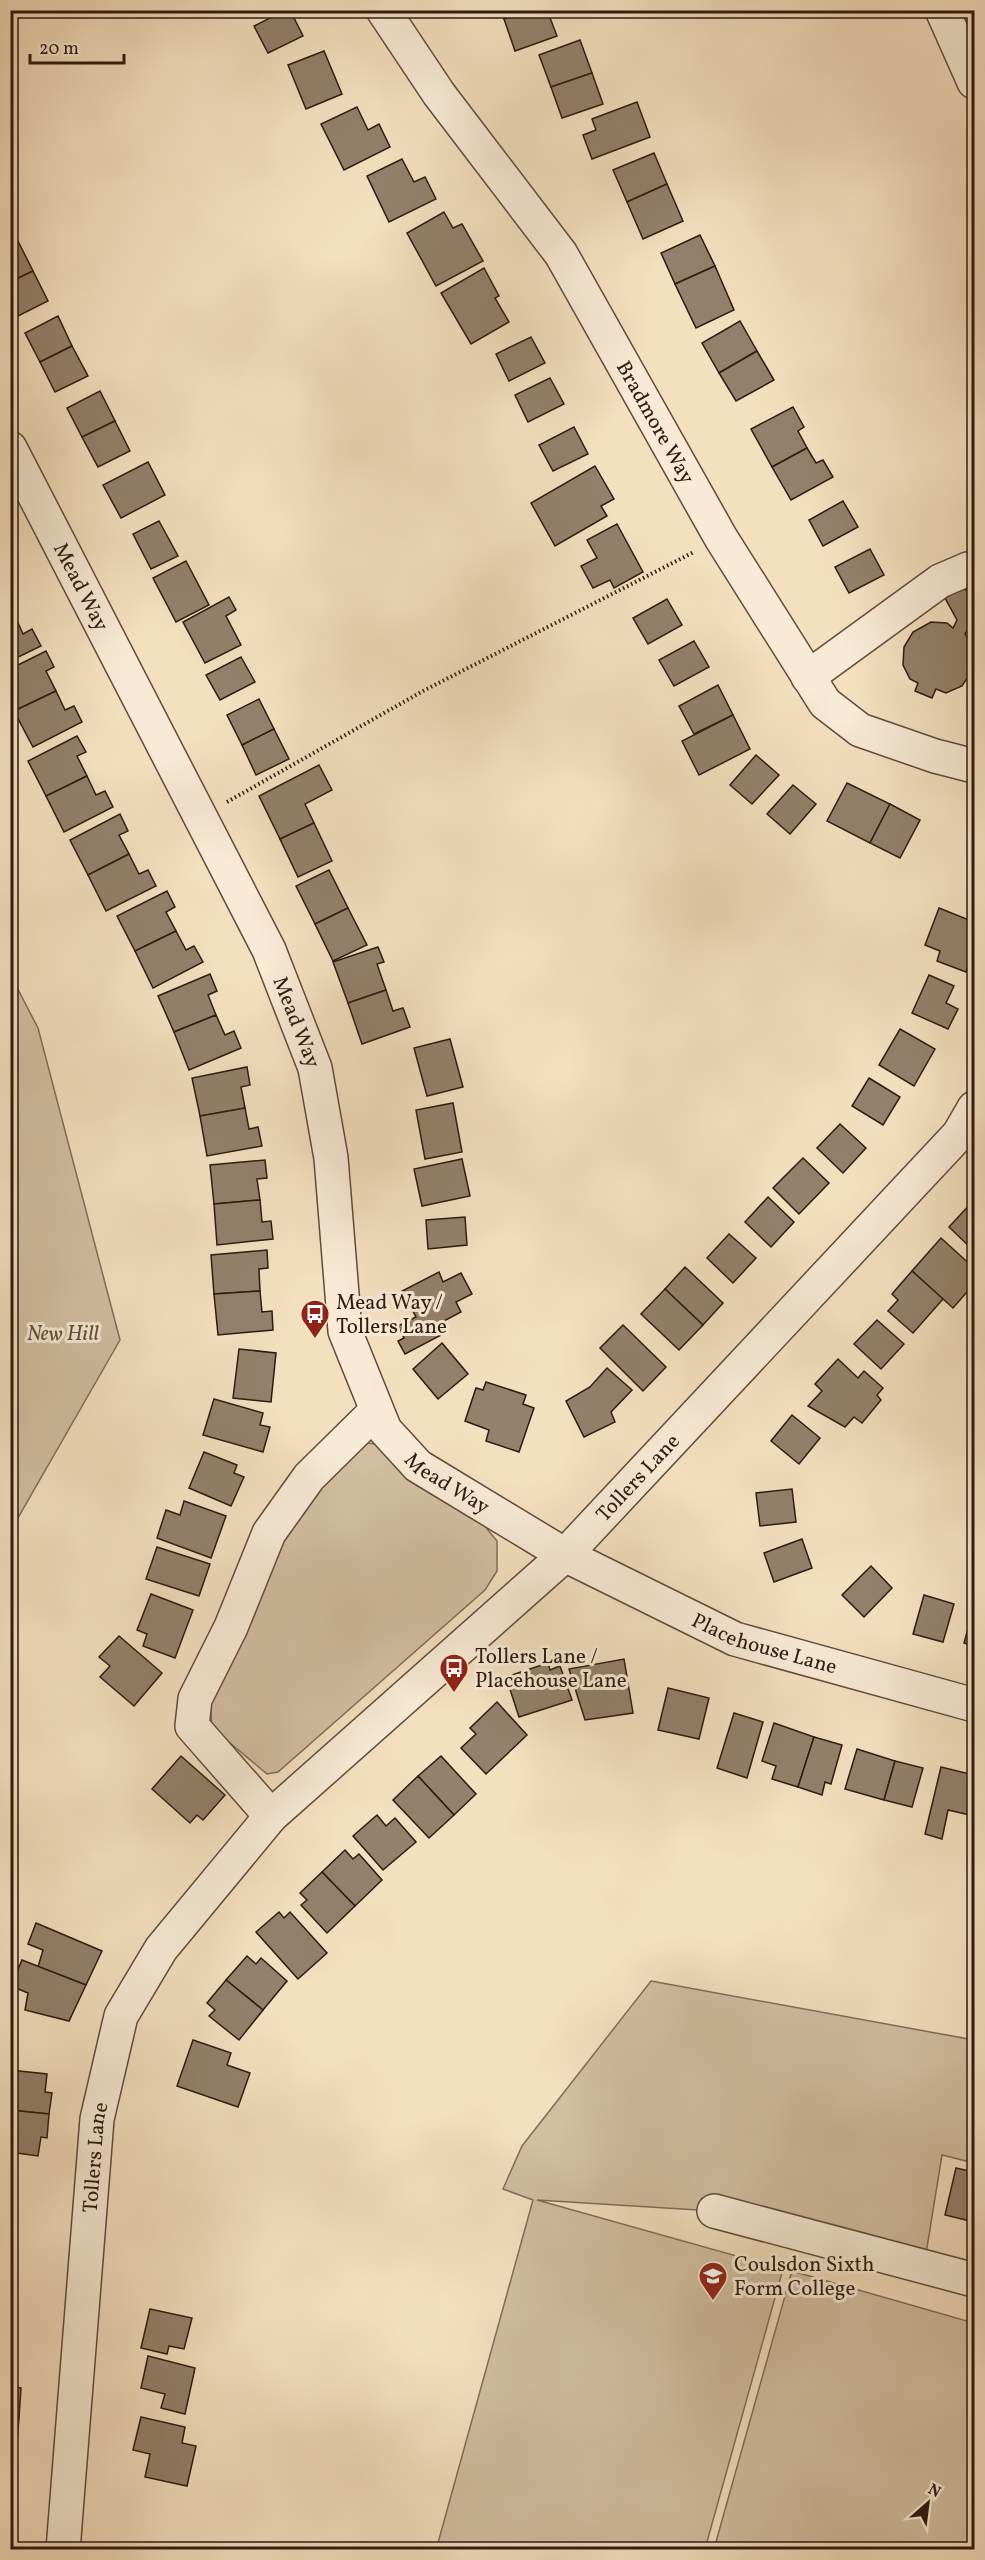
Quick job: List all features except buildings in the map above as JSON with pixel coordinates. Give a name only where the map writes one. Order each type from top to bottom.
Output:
[{"type":"street","name":"Bradmore Way","points":[[384,10],[439,93],[561,254],[721,538],[825,703],[860,730],[935,756],[975,766]]},
{"type":"street","points":[[942,10],[975,82]]},
{"type":"street","name":"Mead Way","points":[[10,448],[269,950],[315,1068],[331,1158],[345,1331],[385,1430],[418,1466],[565,1555]]},
{"type":"street","points":[[808,677],[940,580],[968,569],[975,571]]},
{"type":"street","name":"Tollers Lane","points":[[63,2550],[91,2225],[97,2119],[121,2016],[161,1949],[271,1816],[565,1555],[958,1134],[975,1108]]},
{"type":"street","points":[[271,1816],[192,1726],[195,1699],[231,1627],[269,1533],[309,1477],[376,1411]]},
{"type":"street","name":"Placehouse Lane","points":[[565,1555],[735,1639],[975,1705]]},
{"type":"street","points":[[714,2211],[975,2280]]},
{"type":"path","points":[[200,817],[423,691],[721,538]]},
{"type":"green space","name":"New Hill","points":[[11,976],[38,1028],[120,1340],[11,1530]]},
{"type":"green space","points":[[365,1443],[377,1444],[478,1518],[497,1541],[497,1571],[485,1590],[278,1772],[267,1774],[212,1728],[210,1699],[287,1530],[310,1495]]},
{"type":"green space","name":"Coulsdon Sixth Form College","points":[[651,1981],[974,2040],[974,2163],[942,2155],[924,2266],[714,2211],[537,2200],[783,2269],[705,2549],[436,2550],[533,2200],[503,2189],[522,2146]]},
{"type":"green space","points":[[792,2271],[974,2323],[974,2549],[714,2549]]},
{"type":"place","name":"Mead Way / Tollers Lane","points":[[315,1340]]},
{"type":"place","name":"Tollers Lane / Placehouse Lane","points":[[454,1694]]},
{"type":"place","name":"Coulsdon Sixth Form College","points":[[713,2302]]}]
